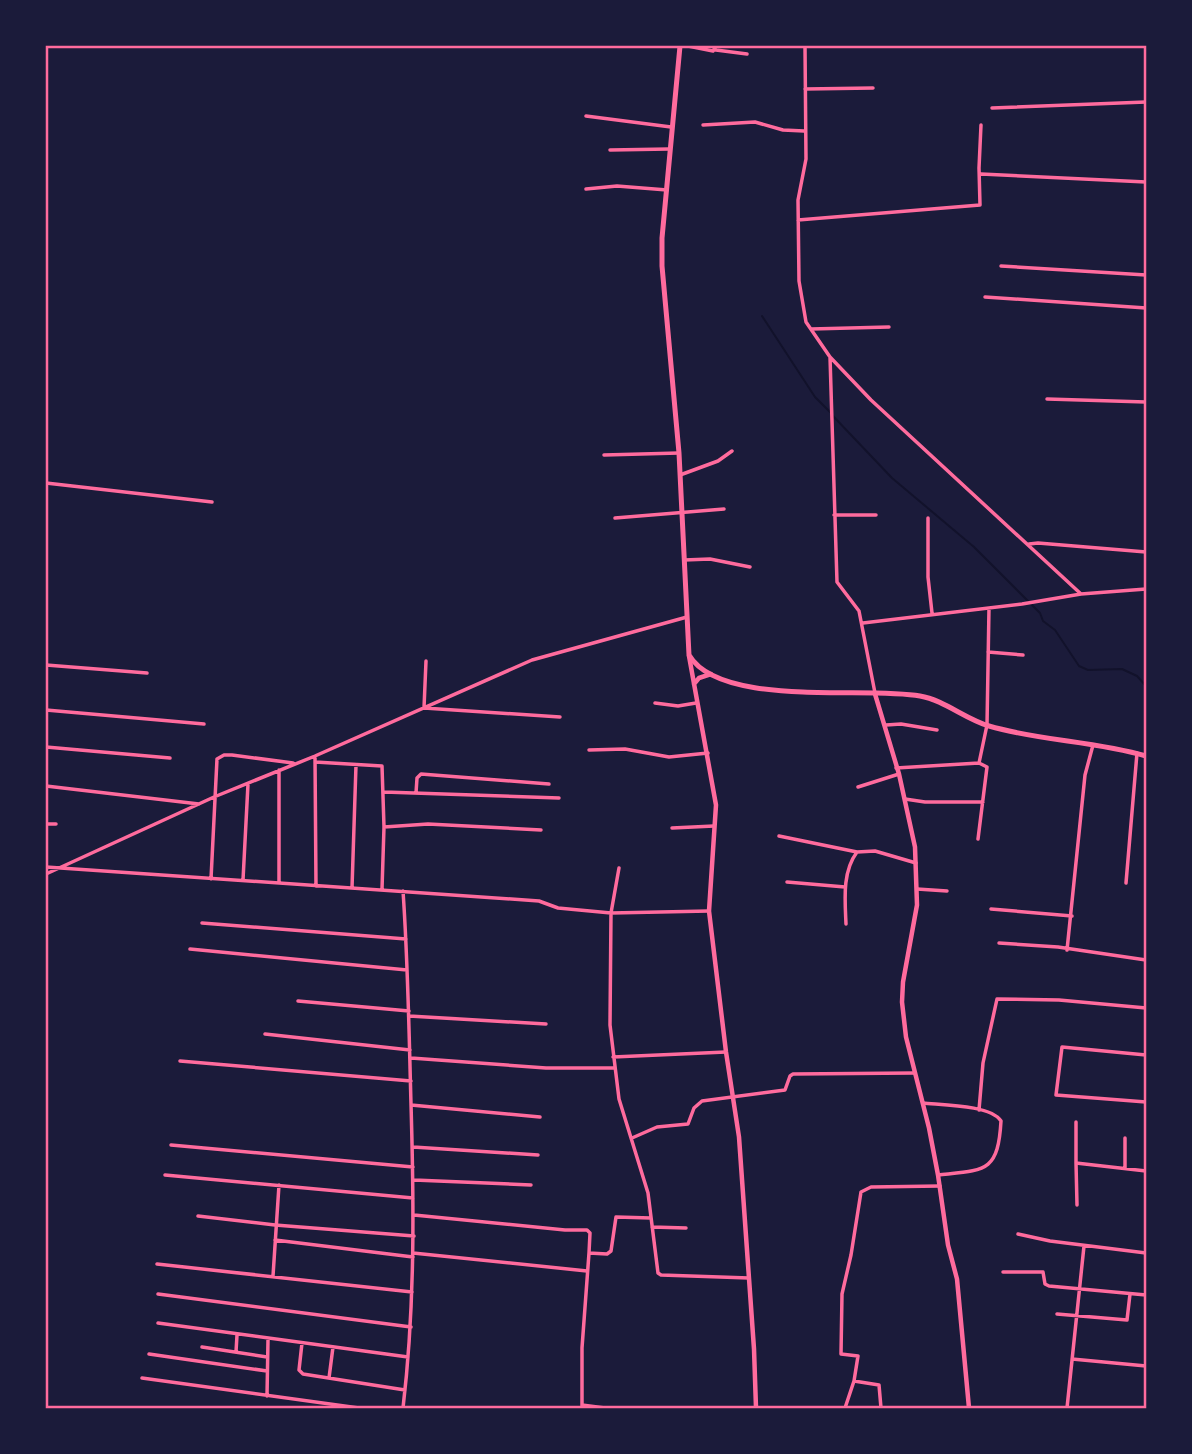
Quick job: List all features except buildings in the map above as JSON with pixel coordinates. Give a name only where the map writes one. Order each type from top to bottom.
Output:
[{"type":"main road","points":[[680,46],[669,149],[662,266],[679,453],[689,655],[700,669],[741,684],[778,690],[919,696],[987,725],[1146,756]]},
{"type":"street","points":[[690,46],[747,54]]},
{"type":"street","points":[[805,46],[806,159],[798,200],[799,281],[803,314],[810,329],[830,357],[921,447],[1081,594]]},
{"type":"street","points":[[805,89],[873,88]]},
{"type":"street","points":[[992,108],[1146,102]]},
{"type":"street","points":[[586,116],[671,127]]},
{"type":"street","points":[[703,125],[755,122],[782,130],[806,131]]},
{"type":"street","points":[[798,220],[979,206],[981,125]]},
{"type":"street","points":[[610,150],[669,149]]},
{"type":"street","points":[[980,174],[1146,182]]},
{"type":"street","points":[[586,189],[617,186],[667,190]]},
{"type":"street","points":[[1001,266],[1146,275]]},
{"type":"street","points":[[985,297],[1146,308]]},
{"type":"street","points":[[810,329],[889,327]]},
{"type":"street","points":[[830,357],[837,582],[839,588],[853,600],[863,623],[875,694],[905,799],[916,863],[917,910],[902,988],[906,1037],[939,1175],[948,1245],[957,1279],[968,1409]]},
{"type":"street","points":[[1047,399],[1146,402]]},
{"type":"street","points":[[680,474],[720,460],[732,451]]},
{"type":"street","points":[[604,455],[679,453]]},
{"type":"street","points":[[46,483],[212,502]]},
{"type":"street","points":[[615,519],[724,509]]},
{"type":"street","points":[[834,515],[876,514]]},
{"type":"street","points":[[928,518],[928,576],[932,613]]},
{"type":"street","points":[[1029,544],[1146,552]]},
{"type":"street","points":[[684,560],[710,559],[750,567]]},
{"type":"street","points":[[863,623],[1022,604],[1081,594],[1146,590]]},
{"type":"street","points":[[979,763],[987,725],[989,608]]},
{"type":"street","points":[[46,874],[214,797],[532,660],[687,617]]},
{"type":"street","points":[[988,652],[1023,655]]},
{"type":"street","points":[[689,655],[696,703],[715,791],[716,826],[709,911],[739,1137],[756,1409]]},
{"type":"street","points":[[424,708],[426,662]]},
{"type":"street","points":[[46,665],[147,673]]},
{"type":"street","points":[[693,687],[699,678],[710,674]]},
{"type":"street","points":[[655,702],[678,706],[696,703]]},
{"type":"street","points":[[424,708],[560,717]]},
{"type":"street","points":[[46,710],[204,724]]},
{"type":"street","points":[[886,725],[901,724],[937,730]]},
{"type":"street","points":[[1067,950],[1085,775],[1093,745]]},
{"type":"street","points":[[46,747],[170,758]]},
{"type":"street","points":[[589,750],[625,749],[669,757],[708,753]]},
{"type":"street","points":[[1126,883],[1138,753]]},
{"type":"street","points":[[211,878],[216,762],[219,757],[232,755],[269,758],[295,764]]},
{"type":"street","points":[[316,755],[316,886]]},
{"type":"street","points":[[315,762],[382,766],[382,889]]},
{"type":"street","points":[[896,768],[979,763],[986,766],[978,839]]},
{"type":"street","points":[[352,888],[356,765]]},
{"type":"street","points":[[279,770],[279,883]]},
{"type":"street","points":[[416,794],[417,778],[421,774],[549,784]]},
{"type":"street","points":[[858,787],[899,775]]},
{"type":"street","points":[[243,880],[248,783]]},
{"type":"street","points":[[46,786],[201,804]]},
{"type":"street","points":[[384,792],[559,799]]},
{"type":"street","points":[[905,799],[983,803]]},
{"type":"street","points":[[46,824],[56,824]]},
{"type":"street","points":[[384,827],[428,824],[541,830]]},
{"type":"street","points":[[672,828],[716,826]]},
{"type":"street","points":[[779,836],[857,852],[875,850],[916,863]]},
{"type":"street","points":[[846,924],[845,887],[851,860],[857,852]]},
{"type":"street","points":[[46,867],[539,901],[558,908],[611,914],[709,911]]},
{"type":"street","points":[[619,868],[611,914],[610,1025],[614,1068],[619,1099],[648,1193],[659,1274],[749,1278]]},
{"type":"street","points":[[787,882],[845,887]]},
{"type":"street","points":[[917,889],[947,891]]},
{"type":"street","points":[[403,891],[414,1167],[411,1327],[403,1409]]},
{"type":"street","points":[[990,909],[1072,916]]},
{"type":"street","points":[[202,923],[406,939]]},
{"type":"street","points":[[999,943],[1146,960]]},
{"type":"street","points":[[190,949],[408,970]]},
{"type":"street","points":[[979,1110],[983,1063],[995,1000],[1059,1000],[1146,1007]]},
{"type":"street","points":[[298,1001],[409,1014],[546,1024]]},
{"type":"street","points":[[265,1034],[410,1050]]},
{"type":"street","points":[[1146,1055],[1062,1047],[1056,1095],[1146,1102]]},
{"type":"street","points":[[613,1057],[726,1052]]},
{"type":"street","points":[[411,1058],[546,1068],[614,1068]]},
{"type":"street","points":[[180,1061],[411,1081]]},
{"type":"street","points":[[632,1138],[657,1127],[688,1124],[694,1108],[702,1101],[785,1090],[793,1074],[915,1073]]},
{"type":"street","points":[[923,1103],[979,1110],[995,1114],[1001,1121],[995,1158],[978,1171],[939,1175]]},
{"type":"street","points":[[411,1105],[540,1117]]},
{"type":"street","points":[[1076,1122],[1077,1205]]},
{"type":"street","points":[[1125,1138],[1125,1169]]},
{"type":"street","points":[[171,1145],[414,1167]]},
{"type":"street","points":[[413,1147],[538,1155]]},
{"type":"street","points":[[1076,1163],[1146,1171]]},
{"type":"street","points":[[165,1175],[413,1198]]},
{"type":"street","points":[[413,1180],[531,1185]]},
{"type":"street","points":[[273,1276],[279,1185]]},
{"type":"street","points":[[845,1409],[858,1356],[841,1353],[842,1294],[861,1192],[877,1187],[940,1186]]},
{"type":"street","points":[[414,1215],[587,1230],[590,1233],[582,1348],[582,1407],[605,1409]]},
{"type":"street","points":[[198,1216],[414,1236]]},
{"type":"street","points":[[589,1253],[607,1254],[611,1251],[616,1217],[651,1218]]},
{"type":"street","points":[[652,1227],[686,1228]]},
{"type":"street","points":[[1018,1234],[1084,1246],[1146,1253]]},
{"type":"street","points":[[275,1240],[587,1271]]},
{"type":"street","points":[[1067,1409],[1084,1246]]},
{"type":"street","points":[[157,1264],[412,1292]]},
{"type":"street","points":[[1003,1272],[1043,1272],[1046,1285],[1146,1295]]},
{"type":"street","points":[[158,1294],[411,1327]]},
{"type":"street","points":[[1057,1314],[1127,1320],[1130,1294]]},
{"type":"street","points":[[158,1323],[408,1357]]},
{"type":"street","points":[[236,1352],[237,1335]]},
{"type":"street","points":[[267,1396],[268,1340]]},
{"type":"street","points":[[302,1343],[301,1373],[405,1390]]},
{"type":"street","points":[[202,1347],[267,1357]]},
{"type":"street","points":[[329,1378],[332,1347]]},
{"type":"street","points":[[149,1354],[267,1371]]},
{"type":"street","points":[[1072,1359],[1146,1366]]},
{"type":"street","points":[[142,1378],[359,1409]]},
{"type":"street","points":[[854,1381],[879,1385],[881,1409]]},
{"type":"waterway","points":[[762,316],[815,397],[830,412]]},
{"type":"waterway","points":[[833,416],[892,478],[974,547],[1040,613],[1043,621],[1055,630],[1079,666],[1088,670],[1122,669],[1137,676],[1146,686]]}]
